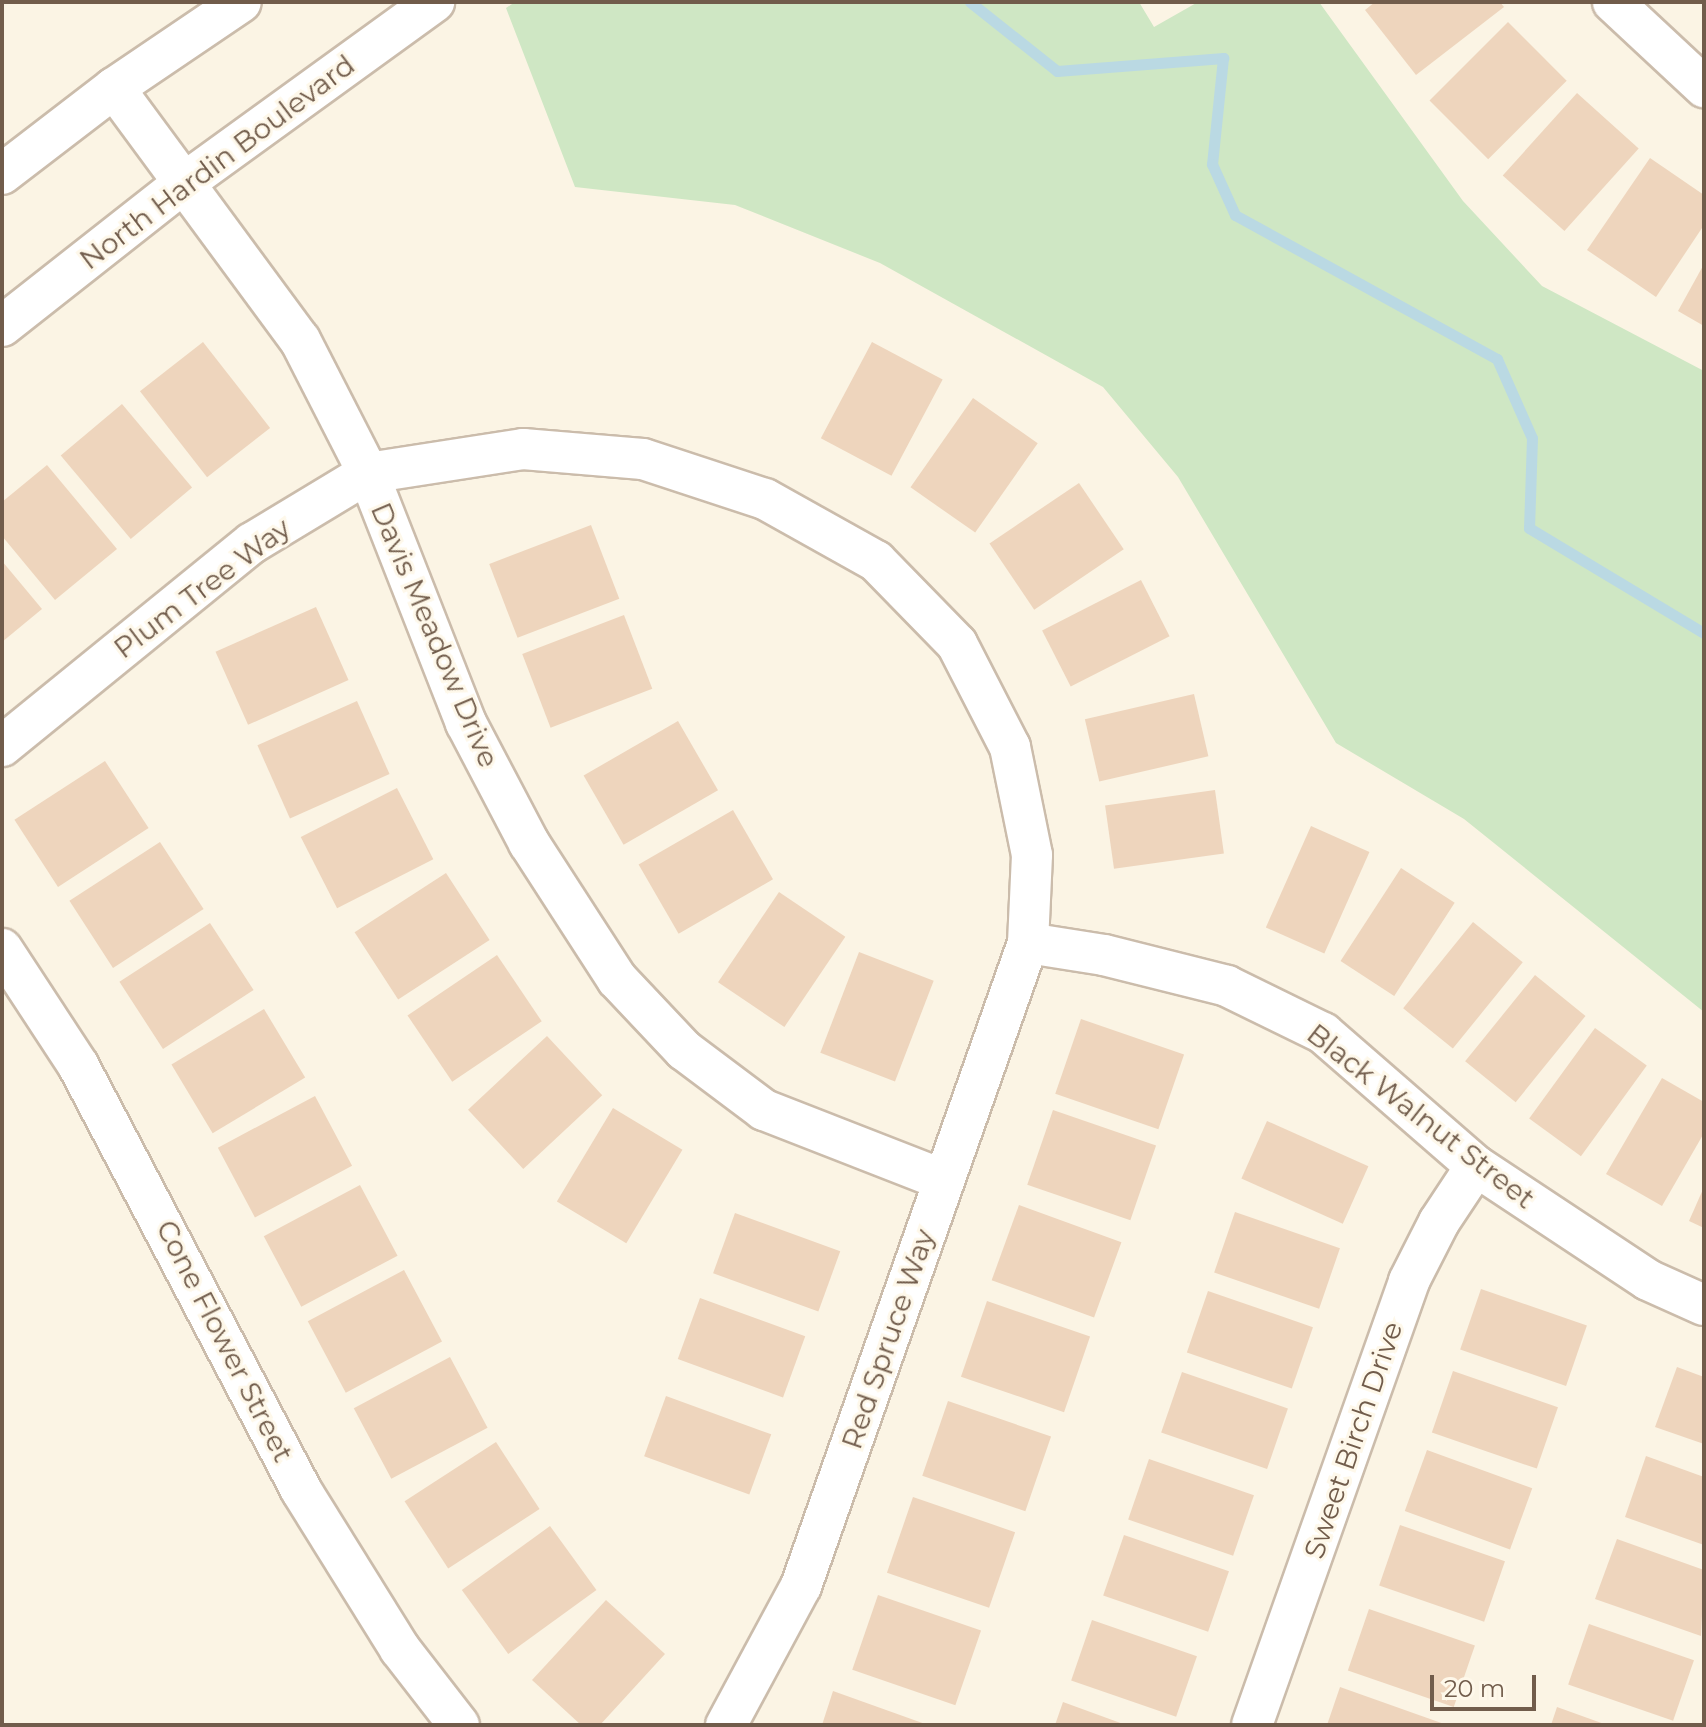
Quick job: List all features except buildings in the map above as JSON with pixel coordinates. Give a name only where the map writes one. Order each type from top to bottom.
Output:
[{"type":"street","points":[[2,174],[114,88],[241,2]]},
{"type":"street","name":"North Hardin Boulevard","points":[[2,326],[184,183],[434,2]]},
{"type":"street","points":[[1613,2],[1704,87]]},
{"type":"street","name":"Davis Meadow Drive","points":[[114,88],[300,340],[368,473],[466,723],[529,843],[617,979],[684,1050],[764,1110],[944,1180]]},
{"type":"street","name":"Plum Tree Way","points":[[2,746],[252,543],[368,473],[523,449],[643,459],[765,499],[876,561],[957,644],[1010,747],[1032,855],[1028,943]]},
{"type":"street","name":"Black Walnut Street","points":[[1028,943],[1104,955],[1227,986],[1323,1033],[1476,1166],[1648,1280],[1704,1305]]},
{"type":"street","name":"Red Spruce Way","points":[[726,1725],[801,1586],[1028,943]]},
{"type":"street","name":"Cone Flower Street","points":[[2,949],[85,1079],[301,1490],[400,1649],[459,1725]]},
{"type":"street","name":"Sweet Birch Drive","points":[[1252,1725],[1409,1281],[1439,1222],[1476,1166]]},
{"type":"green space","points":[[515,2],[1139,2],[1154,27],[1198,2],[1319,2],[1463,201],[1542,286],[1704,371],[1704,1012],[1464,819],[1336,743],[1178,477],[1103,387],[880,263],[735,205],[575,187],[506,8]]},
{"type":"waterway","points":[[970,2],[1057,71],[1223,58],[1212,164],[1235,215],[1497,359],[1532,438],[1529,528],[1704,633]]}]
